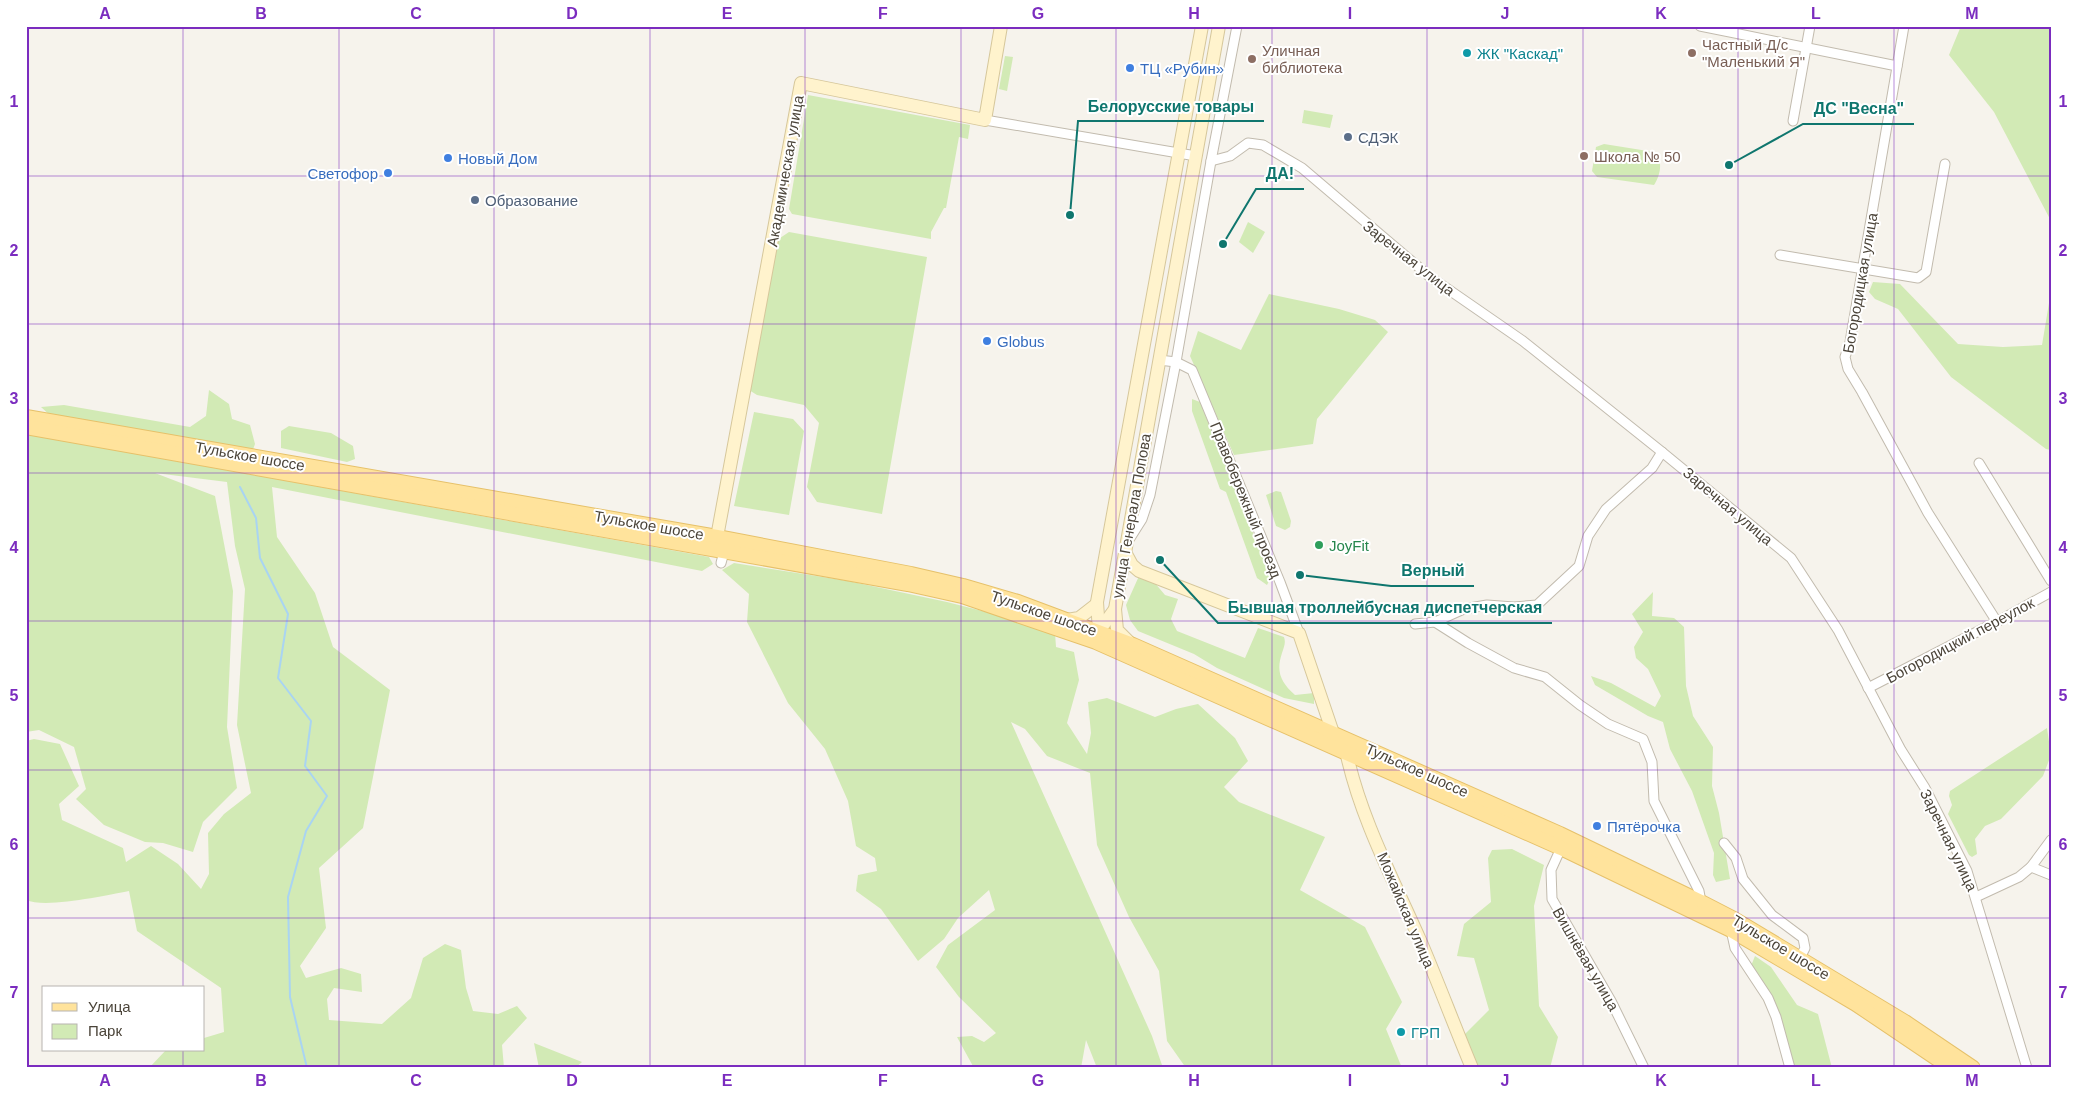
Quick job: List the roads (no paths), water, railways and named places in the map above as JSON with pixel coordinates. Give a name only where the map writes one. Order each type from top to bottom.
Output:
[{"type":"main road","name":"Тульское шоссе","points":[[26,417],[717,537],[963,586],[1068,620],[1097,636],[1561,848],[1731,930],[1856,1004],[1951,1068]]},
{"type":"main road","name":"Тульское шоссе","points":[[26,428],[722,557],[908,584],[962,596],[1133,645],[1560,834],[1701,902],[1734,919],[1906,1022],[1973,1068]]},
{"type":"street","points":[[1001,26],[985,120],[1196,156]]},
{"type":"street","name":"улица Генерала Попова","points":[[1097,636],[1097,604],[1202,26]]},
{"type":"street","name":"улица Генерала Попова","points":[[1097,636],[1114,609],[1219,26]]},
{"type":"street","points":[[1237,26],[1150,495],[1142,520],[1125,548],[1132,565],[1139,571],[1299,633]]},
{"type":"street","points":[[1700,26],[1724,28],[1806,49],[1897,66]]},
{"type":"street","points":[[1793,122],[1810,26]]},
{"type":"street","name":"Богородицкая улица","points":[[1904,26],[1850,342],[1845,357],[1848,369],[1928,513],[1997,622]]},
{"type":"street","name":"Академическая улица","points":[[717,537],[801,83],[985,120]]},
{"type":"street","name":"Заречная улица","points":[[1211,161],[1230,156],[1248,143],[1262,145],[1294,163],[1429,276],[1523,341],[1791,558],[1838,630],[1868,688],[1925,788],[1967,871],[2027,1068]]},
{"type":"street","points":[[1780,255],[1918,278],[1926,272],[1945,164]]},
{"type":"street","points":[[1159,360],[1176,362]]},
{"type":"street","name":"Правобережный проезд","points":[[1176,362],[1192,370],[1286,598],[1333,733]]},
{"type":"street","points":[[1415,624],[1435,622],[1464,609],[1487,605],[1514,607],[1537,605],[1579,566],[1588,536],[1606,509],[1652,468],[1662,452]]},
{"type":"street","points":[[1979,463],[2051,580]]},
{"type":"street","points":[[1103,570],[1121,573]]},
{"type":"street","name":"Богородицкий переулок","points":[[1868,688],[2051,592]]},
{"type":"street","points":[[1068,620],[1079,618],[1097,604]]},
{"type":"street","points":[[1114,609],[1117,630],[1124,639],[1133,645]]},
{"type":"street","points":[[1435,622],[1468,643],[1514,668],[1545,677],[1580,705],[1608,724],[1643,739],[1652,762],[1654,801],[1698,891],[1701,902]]},
{"type":"street","points":[[1304,720],[1316,715],[1321,701]]},
{"type":"street","name":"Можайская улица","points":[[1346,751],[1354,783],[1365,814],[1472,1068]]},
{"type":"street","points":[[1354,783],[1360,770],[1375,764]]},
{"type":"street","points":[[1976,896],[2019,877],[2031,867],[2051,840]]},
{"type":"street","points":[[1724,843],[1736,858],[1743,879],[1772,915],[1803,938],[1805,948],[1800,958]]},
{"type":"street","name":"Вишнёвая улица","points":[[1561,848],[1551,870],[1552,899],[1611,1001],[1644,1068]]},
{"type":"street","points":[[2031,867],[2051,875]]},
{"type":"street","points":[[1731,930],[1735,948],[1768,998],[1790,1068]]},
{"type":"waterway","points":[[240,487],[256,518],[260,558],[288,614],[278,678],[311,721],[305,766],[327,796],[306,831],[288,897],[290,997],[307,1068]]},
{"type":"place","name":"ЖК \"Каскад\"","points":[[1467,53]]},
{"type":"place","name":"Частный Д/с \"Маленький Я\"","points":[[1692,53]]},
{"type":"place","name":"Уличная библиотека","points":[[1252,59]]},
{"type":"place","name":"ТЦ «Рубин»","points":[[1130,68]]},
{"type":"place","name":"СДЭК","points":[[1348,137]]},
{"type":"place","name":"Школа № 50","points":[[1584,156]]},
{"type":"place","name":"Новый Дом","points":[[448,158]]},
{"type":"place","name":"ДС \"Весна\"","points":[[1729,165]]},
{"type":"place","name":"Светофор","points":[[388,173]]},
{"type":"place","name":"Образование","points":[[475,200]]},
{"type":"place","name":"Белорусские товары","points":[[1070,215]]},
{"type":"place","name":"ДА!","points":[[1223,244]]},
{"type":"place","name":"Globus","points":[[987,341]]},
{"type":"place","name":"JoyFit","points":[[1319,545]]},
{"type":"place","name":"Бывшая троллейбусная диспетчерская","points":[[1160,560]]},
{"type":"place","name":"Верный","points":[[1300,575]]},
{"type":"place","name":"Пятёрочка","points":[[1597,826]]},
{"type":"place","name":"ГРП","points":[[1401,1032]]}]
